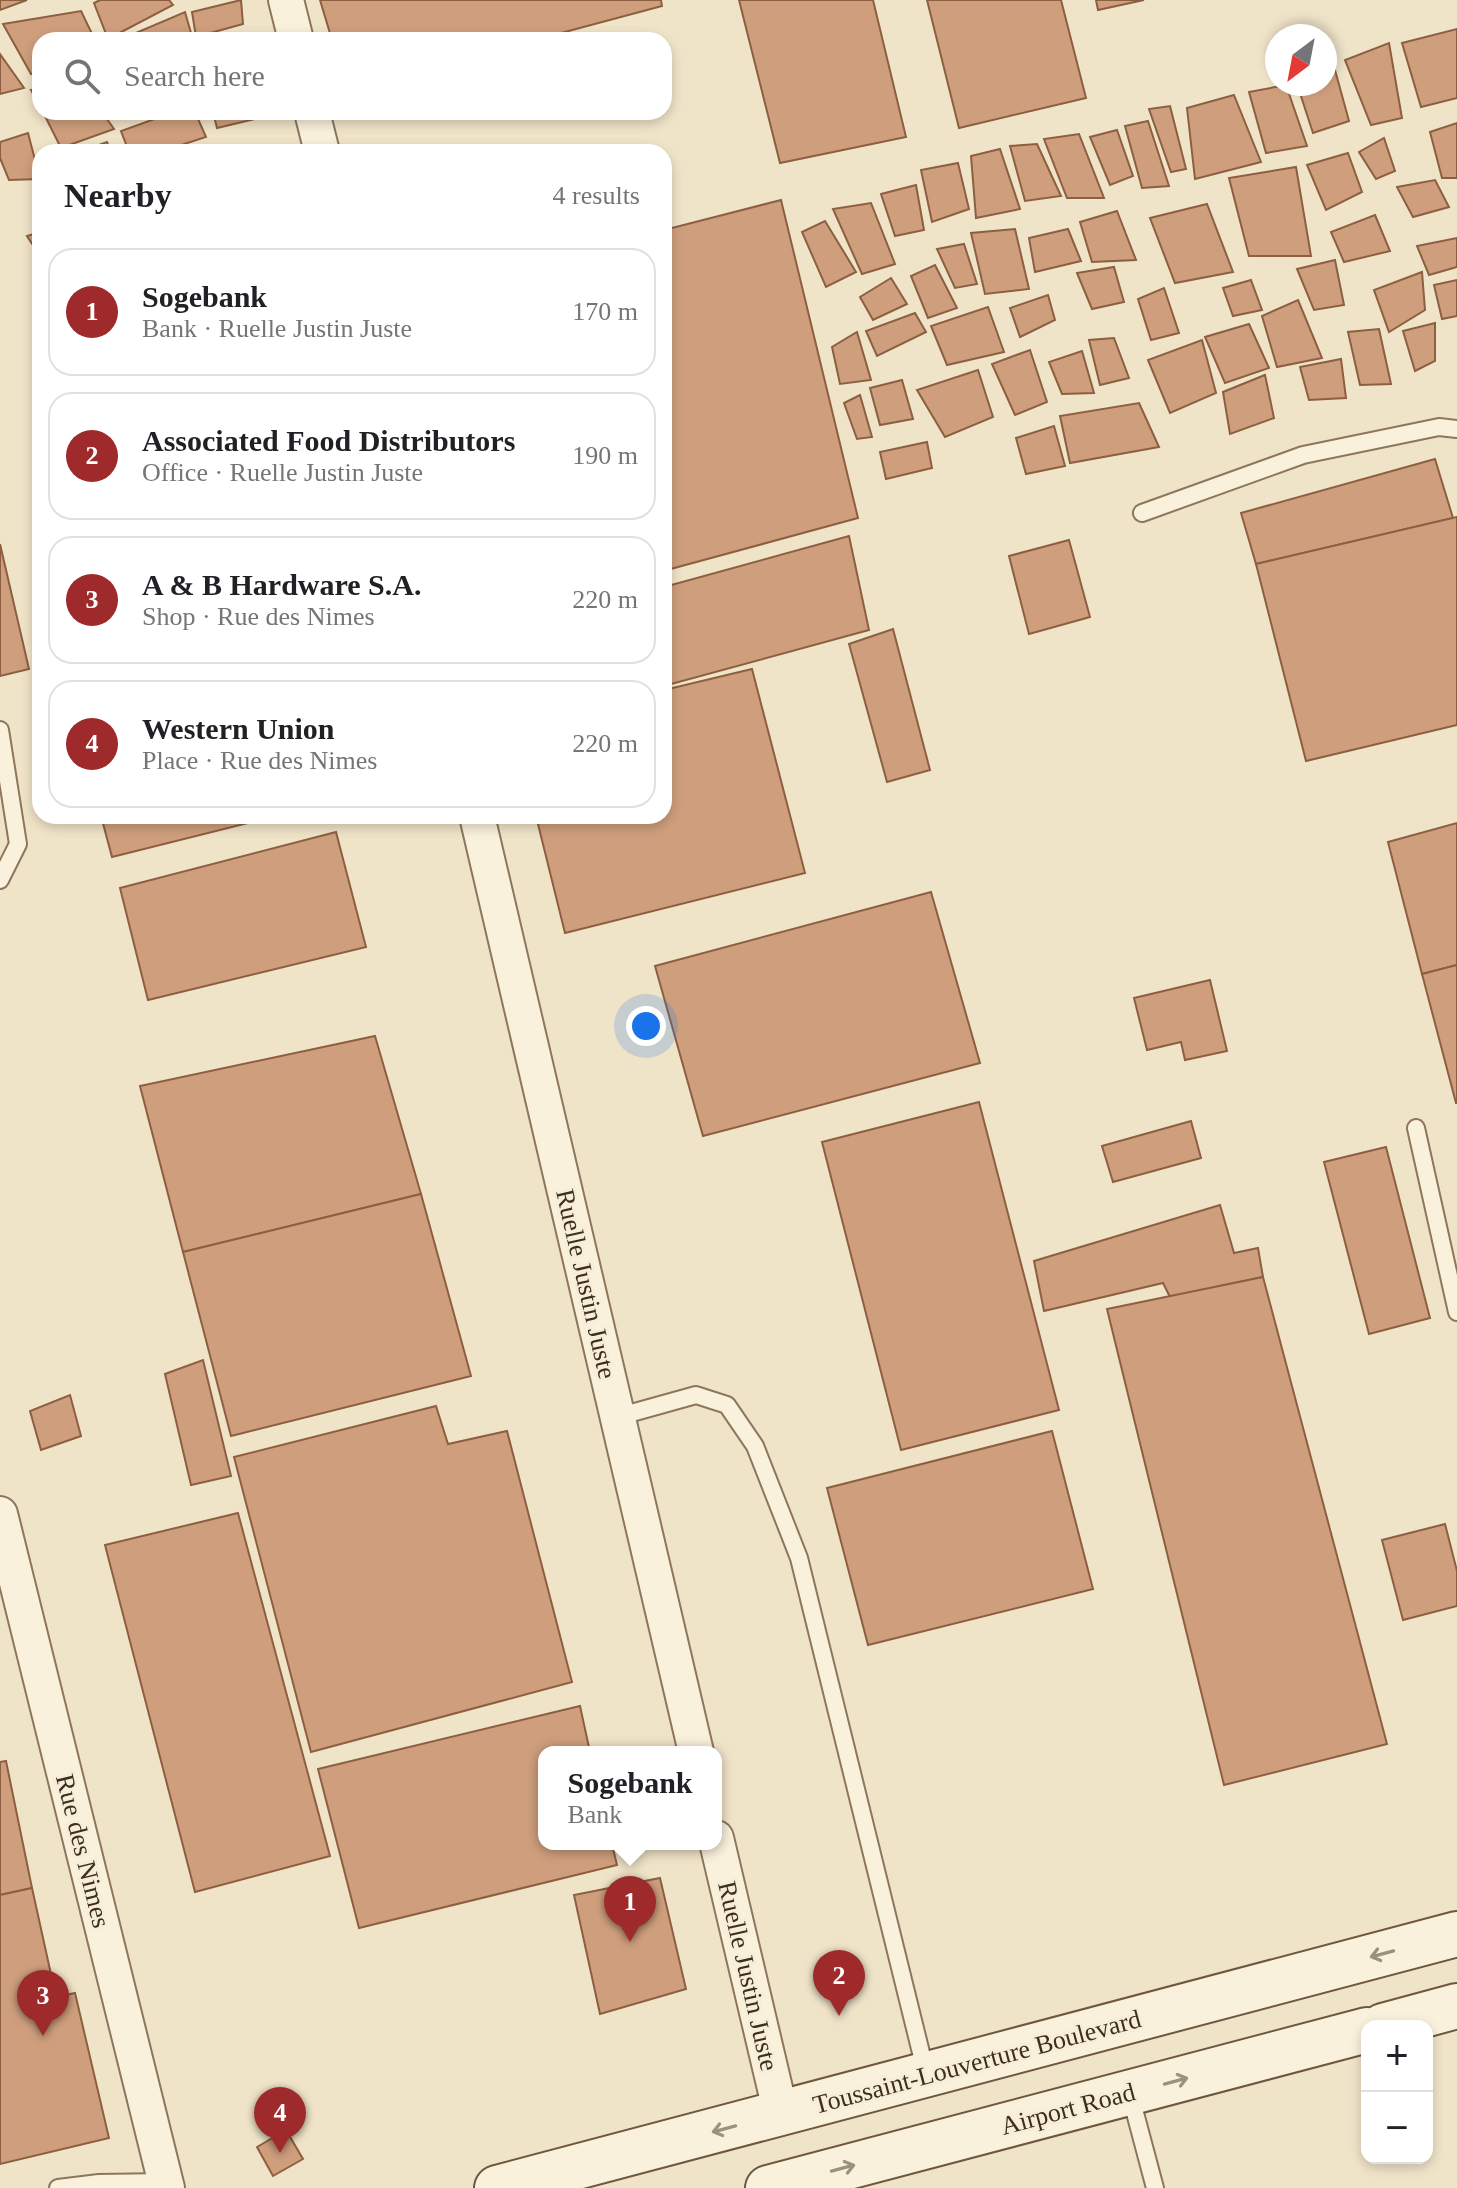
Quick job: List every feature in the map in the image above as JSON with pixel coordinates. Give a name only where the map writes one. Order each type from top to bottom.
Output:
[{"type":"main road","name":"Toussaint-Louverture Boulevard","points":[[497,2188],[1457,1934]]},
{"type":"main road","points":[[1405,2020],[1457,2006]]},
{"type":"main road","name":"Airport Road","points":[[768,2188],[1361,2032]]},
{"type":"street","points":[[286,0],[294,32]]},
{"type":"street","points":[[314,120],[320,144]]},
{"type":"street","name":"Ruelle Justin Juste","points":[[479,824],[695,1746]]},
{"type":"street","name":"Rue des Nimes","points":[[0,1514],[166,2185]]},
{"type":"street","name":"Ruelle Justin Juste","points":[[719,1850],[781,2114]]},
{"type":"lane","points":[[1142,513],[1303,455],[1439,427],[1457,429]]},
{"type":"lane","points":[[0,730],[18,844],[0,880]]},
{"type":"lane","points":[[1416,1128],[1457,1312]]},
{"type":"lane","points":[[617,1417],[696,1395],[727,1405],[755,1446],[799,1558],[927,2075]]},
{"type":"lane","points":[[1130,2093],[1155,2188]]},
{"type":"lane","points":[[58,2188],[99,2183],[166,2185]]},
{"type":"building","points":[[0,0],[27,0],[0,10]]},
{"type":"building","points":[[100,0],[169,0],[173,5],[121,32],[105,32],[94,3]]},
{"type":"building","points":[[241,0],[243,24],[214,32],[195,32],[192,12]]},
{"type":"building","points":[[320,0],[661,0],[662,6],[565,32],[330,32]]},
{"type":"building","points":[[739,0],[873,0],[906,137],[780,163]]},
{"type":"building","points":[[927,0],[1061,0],[1086,98],[959,128]]},
{"type":"building","points":[[1096,0],[1144,0],[1098,10]]},
{"type":"building","points":[[81,11],[91,32],[32,32],[31,74],[3,24]]},
{"type":"building","points":[[185,12],[191,32],[138,32]]},
{"type":"building","points":[[1457,29],[1457,98],[1421,107],[1402,43]]},
{"type":"building","points":[[1389,43],[1402,118],[1371,125],[1345,60]]},
{"type":"building","points":[[0,54],[24,88],[0,94]]},
{"type":"building","points":[[1337,77],[1349,121],[1313,133],[1301,96],[1337,96]]},
{"type":"building","points":[[1265,89],[1265,96],[1290,96],[1307,146],[1266,153],[1249,92]]},
{"type":"building","points":[[1234,95],[1261,162],[1195,179],[1187,108]]},
{"type":"building","points":[[1170,106],[1186,169],[1171,172],[1149,109]]},
{"type":"building","points":[[47,120],[108,120],[114,129],[72,144],[59,144]]},
{"type":"building","points":[[152,120],[199,120],[206,137],[185,144],[126,144],[121,131]]},
{"type":"building","points":[[215,120],[251,120],[217,128]]},
{"type":"building","points":[[1148,121],[1169,186],[1142,188],[1125,126]]},
{"type":"building","points":[[1457,123],[1457,178],[1442,178],[1430,132]]},
{"type":"building","points":[[1117,130],[1133,176],[1110,185],[1090,137]]},
{"type":"building","points":[[28,133],[32,148],[32,179],[9,180],[0,158],[0,142]]},
{"type":"building","points":[[1079,134],[1104,198],[1067,198],[1044,139]]},
{"type":"building","points":[[1384,138],[1395,171],[1376,179],[1359,152]]},
{"type":"building","points":[[1037,144],[1061,196],[1025,201],[1010,146]]},
{"type":"building","points":[[1000,149],[1020,209],[976,218],[971,156]]},
{"type":"building","points":[[1348,153],[1362,192],[1326,210],[1307,165]]},
{"type":"building","points":[[958,163],[969,209],[932,222],[921,170]]},
{"type":"building","points":[[1296,167],[1311,256],[1249,256],[1229,178]]},
{"type":"building","points":[[1435,180],[1449,207],[1413,217],[1397,187]]},
{"type":"building","points":[[916,185],[924,230],[895,236],[881,194]]},
{"type":"building","points":[[781,200],[858,518],[672,569],[672,228]]},
{"type":"building","points":[[871,203],[895,264],[862,274],[833,209]]},
{"type":"building","points":[[1207,204],[1233,272],[1175,283],[1150,218]]},
{"type":"building","points":[[1117,211],[1136,260],[1092,262],[1080,222]]},
{"type":"building","points":[[1375,215],[1390,251],[1344,262],[1331,232]]},
{"type":"building","points":[[825,221],[856,272],[826,287],[802,232]]},
{"type":"building","points":[[1015,229],[1029,289],[985,294],[971,233]]},
{"type":"building","points":[[1068,229],[1081,261],[1035,272],[1029,238]]},
{"type":"building","points":[[1457,238],[1457,267],[1429,275],[1417,246]]},
{"type":"building","points":[[964,244],[977,284],[955,288],[937,249]]},
{"type":"building","points":[[1335,260],[1344,305],[1314,310],[1297,269]]},
{"type":"building","points":[[935,265],[957,308],[928,318],[911,276]]},
{"type":"building","points":[[1114,267],[1124,302],[1092,309],[1077,273]]},
{"type":"building","points":[[1422,272],[1425,310],[1389,332],[1374,290]]},
{"type":"building","points":[[891,278],[907,304],[873,320],[860,297]]},
{"type":"building","points":[[1251,280],[1262,310],[1233,316],[1223,288]]},
{"type":"building","points":[[1457,280],[1457,316],[1442,319],[1434,285]]},
{"type":"building","points":[[1164,288],[1179,333],[1151,340],[1138,299]]},
{"type":"building","points":[[1048,295],[1055,320],[1020,337],[1010,308]]},
{"type":"building","points":[[1298,300],[1322,358],[1277,367],[1262,316]]},
{"type":"building","points":[[988,307],[1004,352],[947,365],[931,326]]},
{"type":"building","points":[[915,313],[926,332],[877,356],[866,331]]},
{"type":"building","points":[[1435,323],[1435,361],[1415,371],[1403,331]]},
{"type":"building","points":[[1249,324],[1269,368],[1225,383],[1205,337]]},
{"type":"building","points":[[1379,329],[1391,384],[1360,385],[1348,332]]},
{"type":"building","points":[[857,332],[871,380],[840,384],[832,347]]},
{"type":"building","points":[[1114,338],[1129,378],[1100,385],[1089,340]]},
{"type":"building","points":[[1202,340],[1216,393],[1170,413],[1148,360]]},
{"type":"building","points":[[1030,350],[1047,402],[1015,415],[992,364]]},
{"type":"building","points":[[1082,351],[1094,393],[1062,394],[1049,362]]},
{"type":"building","points":[[1341,359],[1346,398],[1309,400],[1300,367]]},
{"type":"building","points":[[978,370],[993,417],[945,437],[917,390]]},
{"type":"building","points":[[1265,375],[1274,418],[1230,434],[1223,392]]},
{"type":"building","points":[[902,380],[913,419],[880,425],[870,388]]},
{"type":"building","points":[[860,395],[872,437],[857,439],[844,403]]},
{"type":"building","points":[[1139,403],[1159,447],[1070,463],[1060,416]]},
{"type":"building","points":[[1054,426],[1065,466],[1026,474],[1016,438]]},
{"type":"building","points":[[927,442],[932,468],[886,479],[880,452]]},
{"type":"building","points":[[1435,459],[1453,518],[1256,564],[1241,513]]},
{"type":"building","points":[[1457,517],[1457,725],[1306,761],[1256,564]]},
{"type":"building","points":[[849,536],[869,630],[672,684],[672,585]]},
{"type":"building","points":[[1069,540],[1090,617],[1029,634],[1009,556]]},
{"type":"building","points":[[0,544],[29,669],[0,676]]},
{"type":"building","points":[[893,629],[930,770],[887,782],[849,644]]},
{"type":"building","points":[[752,669],[805,873],[565,933],[538,824],[672,824],[672,688]]},
{"type":"building","points":[[1457,823],[1457,965],[1422,974],[1388,842]]},
{"type":"building","points":[[103,824],[244,824],[112,857]]},
{"type":"building","points":[[336,832],[366,947],[148,1000],[120,888]]},
{"type":"building","points":[[931,892],[980,1063],[703,1136],[655,966]]},
{"type":"building","points":[[1457,965],[1457,1103],[1456,1103],[1422,974]]},
{"type":"building","points":[[1210,980],[1227,1051],[1185,1060],[1181,1042],[1147,1050],[1134,998]]},
{"type":"building","points":[[375,1036],[421,1194],[183,1252],[140,1086]]},
{"type":"building","points":[[979,1102],[1059,1410],[901,1450],[822,1142]]},
{"type":"building","points":[[1191,1121],[1201,1158],[1113,1182],[1102,1146]]},
{"type":"building","points":[[1386,1147],[1430,1318],[1369,1334],[1324,1162]]},
{"type":"building","points":[[421,1194],[471,1376],[231,1436],[183,1252]]},
{"type":"building","points":[[1220,1205],[1234,1253],[1258,1248],[1263,1277],[1170,1297],[1163,1283],[1044,1311],[1034,1261]]},
{"type":"building","points":[[1263,1277],[1387,1744],[1224,1785],[1107,1309]]},
{"type":"building","points":[[203,1360],[231,1476],[191,1485],[165,1374]]},
{"type":"building","points":[[70,1395],[81,1436],[41,1450],[30,1411]]},
{"type":"building","points":[[436,1406],[448,1444],[507,1431],[572,1682],[311,1752],[234,1457]]},
{"type":"building","points":[[1052,1431],[1093,1589],[868,1645],[827,1488]]},
{"type":"building","points":[[238,1513],[330,1856],[195,1892],[105,1545]]},
{"type":"building","points":[[1445,1524],[1457,1571],[1457,1606],[1403,1620],[1382,1540]]},
{"type":"building","points":[[580,1706],[589,1746],[538,1746],[538,1850],[613,1850],[617,1865],[359,1928],[318,1769]]},
{"type":"building","points":[[6,1761],[32,1888],[0,1895],[0,1762]]},
{"type":"building","points":[[660,1878],[686,1989],[600,2014],[574,1895]]},
{"type":"building","points":[[32,1888],[56,1997],[75,1993],[109,2138],[0,2164],[0,1895]]},
{"type":"building","points":[[286,2130],[303,2159],[273,2176],[257,2147]]},
{"type":"place","name":"Sogebank","points":[[630,1942]]},
{"type":"place","name":"Associated Food Distributors","points":[[839,2016]]},
{"type":"place","name":"A & B Hardware S.A.","points":[[43,2036]]},
{"type":"place","name":"Western Union","points":[[280,2153]]}]
